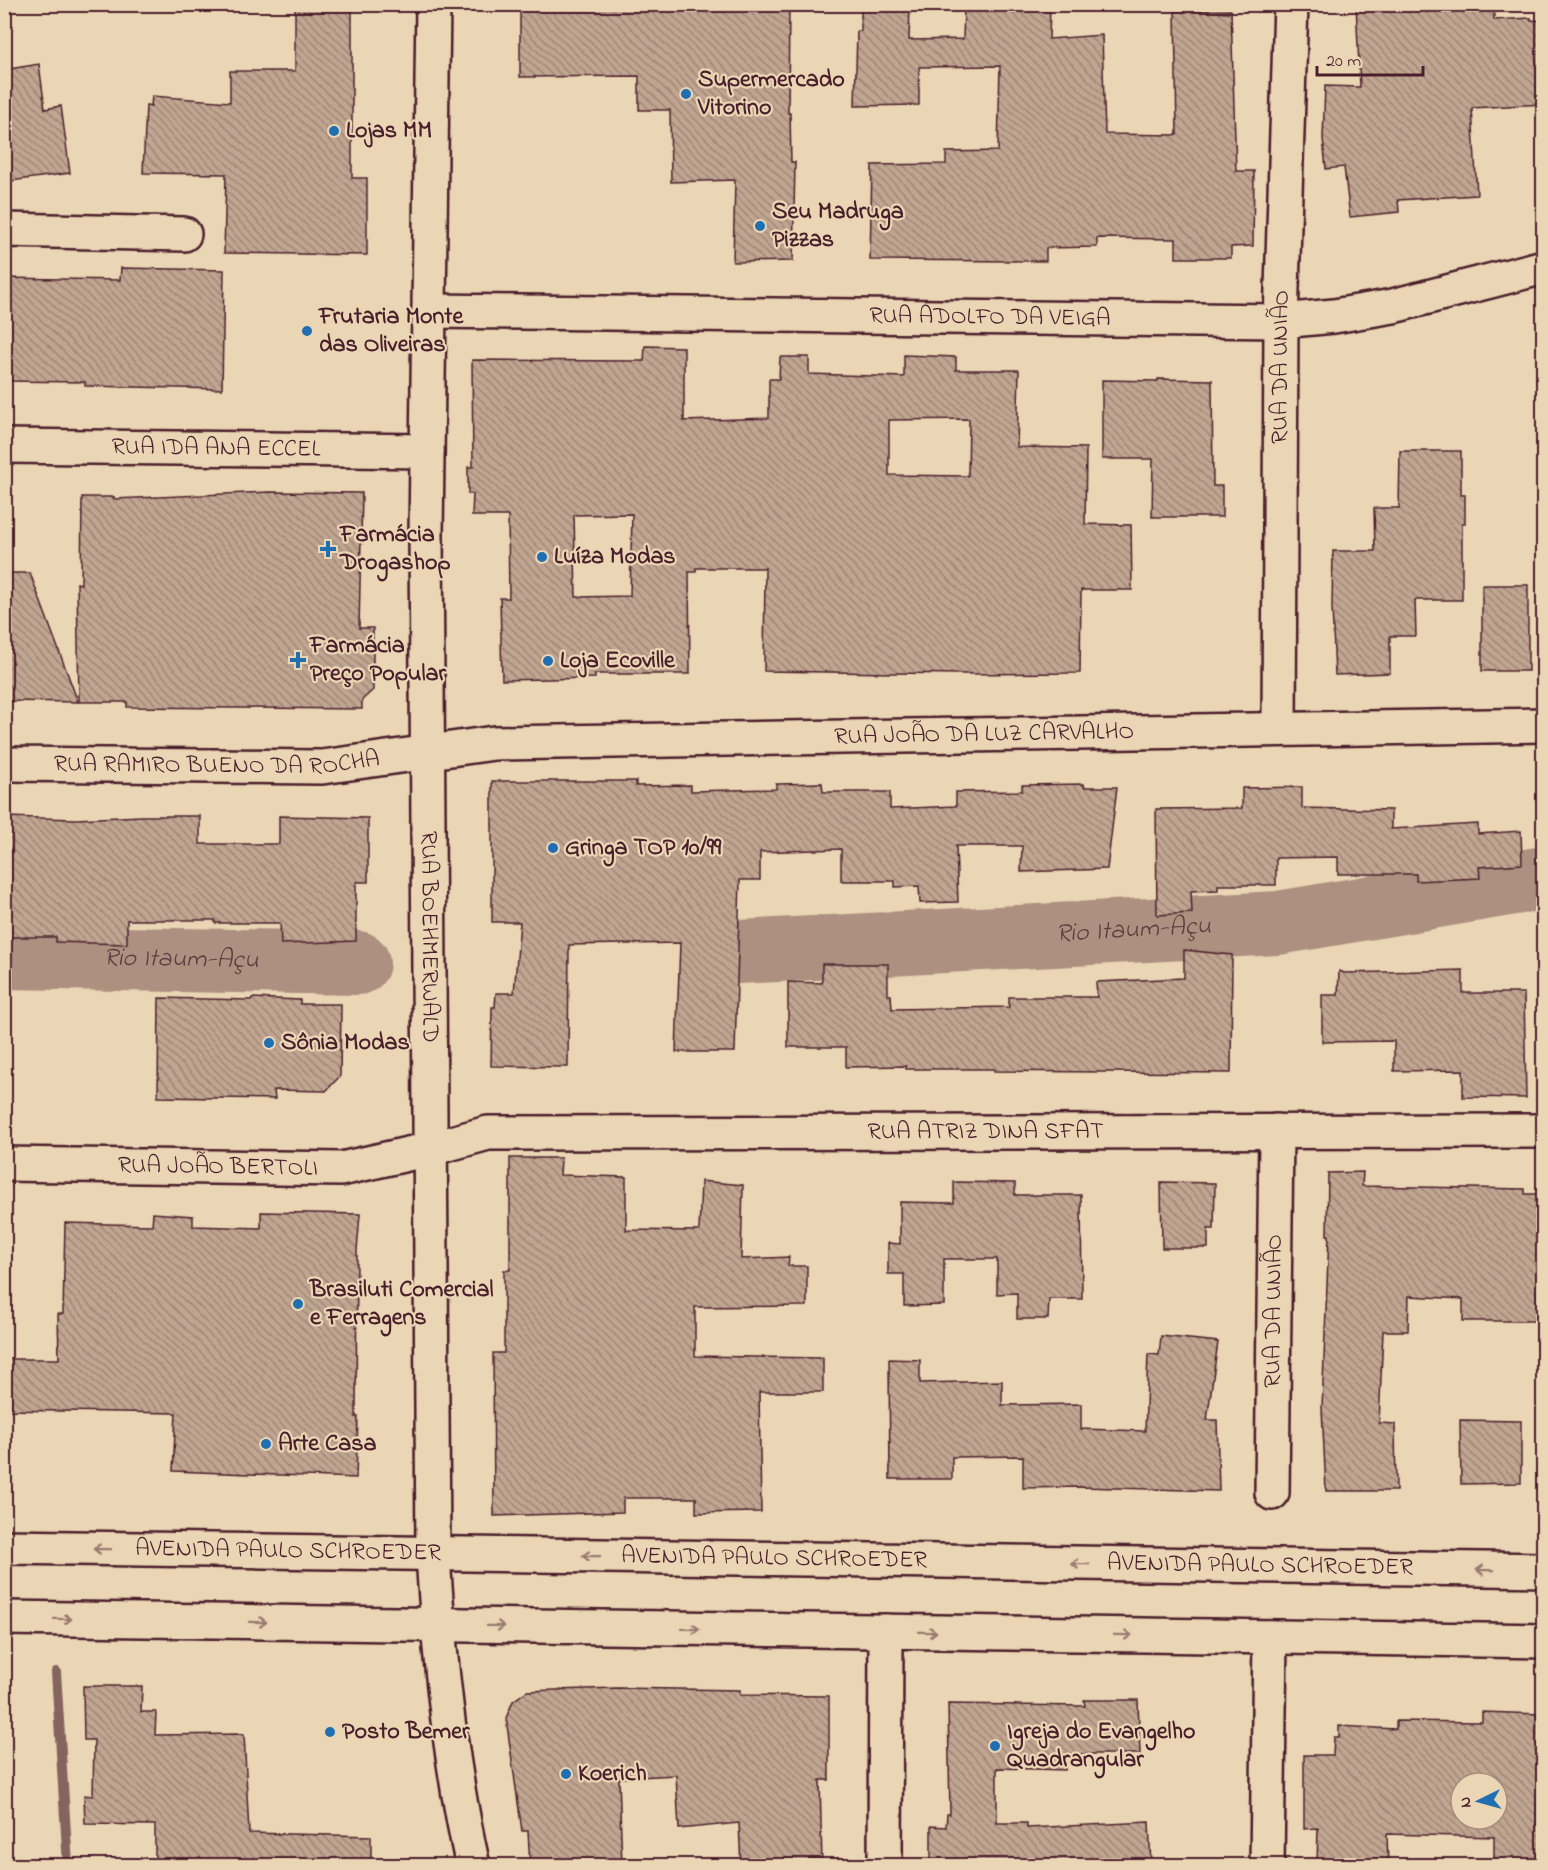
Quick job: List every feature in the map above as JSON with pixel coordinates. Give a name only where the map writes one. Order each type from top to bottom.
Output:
[{"type":"street","name":"RUA BOEHMERWALD","points":[[433,4],[427,451],[427,753],[434,1554],[437,1625],[448,1729],[462,1816],[473,1866]]},
{"type":"street","name":"RUA DA UNIÃO","points":[[1279,729],[1281,321],[1291,4]]},
{"type":"street","points":[[4,230],[184,234]]},
{"type":"street","name":"RUA ADOLFO DA VEIGA","points":[[429,311],[1281,321],[1334,316],[1394,306],[1544,267]]},
{"type":"street","name":"RUA IDA ANA ECCEL","points":[[4,446],[427,451]]},
{"type":"street","name":"RUA JOÃO DA LUZ CARVALHO","points":[[427,753],[494,743],[1544,725]]},
{"type":"street","name":"RUA RAMIRO BUENO DA ROCHA","points":[[4,764],[322,767],[427,753]]},
{"type":"street","name":"RUA DA UNIÃO","points":[[1272,1493],[1276,1131]]},
{"type":"street","name":"RUA ATRIZ DINA SFAT","points":[[430,1149],[488,1133],[1544,1131]]},
{"type":"street","name":"RUA JOÃO BERTOLI","points":[[4,1164],[341,1169],[430,1149]]},
{"type":"street","name":"AVENIDA PAULO SCHROEDER","points":[[4,1547],[1544,1570]]},
{"type":"street","points":[[4,1618],[1544,1641]]},
{"type":"street","points":[[885,1866],[886,1631]]},
{"type":"street","points":[[1267,1866],[1270,1637]]},
{"type":"building","points":[[295,4],[352,4],[352,178],[367,178],[367,255],[224,253],[226,174],[143,173],[146,105],[151,106],[152,96],[230,102],[230,71],[295,71]]},
{"type":"building","name":"Supermercado Vitorino","points":[[520,4],[789,4],[788,113],[790,113],[791,162],[795,162],[793,261],[733,262],[735,180],[671,182],[670,110],[639,110],[639,76],[520,77]]},
{"type":"building","points":[[861,4],[910,4],[909,40],[963,39],[964,7],[970,7],[971,4],[1050,4],[1049,39],[1102,35],[1105,134],[1177,135],[1175,11],[1231,10],[1236,171],[1254,171],[1253,246],[1231,247],[1231,258],[1176,258],[1176,239],[1097,238],[1097,247],[1046,248],[1046,261],[870,260],[872,165],[946,164],[946,152],[998,151],[1000,66],[919,67],[919,105],[855,106],[857,31],[861,31]]},
{"type":"building","points":[[1356,4],[1494,4],[1494,20],[1531,18],[1531,20],[1544,21],[1544,104],[1472,108],[1477,195],[1398,200],[1399,212],[1350,217],[1344,167],[1326,169],[1323,138],[1325,86],[1360,87]]},
{"type":"building","points":[[39,64],[45,109],[61,106],[70,173],[11,181],[4,136],[4,70]]},
{"type":"building","points":[[121,268],[224,270],[222,389],[85,386],[85,382],[4,381],[4,278],[120,280]]},
{"type":"building","points":[[645,346],[684,347],[684,421],[769,418],[769,379],[779,379],[780,357],[809,357],[809,374],[904,377],[904,355],[956,357],[956,370],[1019,370],[1017,447],[1086,448],[1085,524],[1131,525],[1132,590],[1081,590],[1080,673],[764,671],[765,568],[696,568],[696,572],[689,572],[690,674],[595,674],[595,678],[502,680],[500,598],[509,598],[508,516],[472,516],[473,494],[468,494],[468,467],[473,467],[472,360],[644,361]],"holes":[[[969,419],[968,476],[889,475],[889,420]],[[632,514],[630,596],[576,597],[574,515]]]},
{"type":"building","points":[[1158,379],[1212,380],[1213,486],[1222,486],[1222,517],[1152,517],[1153,459],[1102,459],[1102,380],[1158,381]]},
{"type":"building","points":[[1400,451],[1461,451],[1461,495],[1465,495],[1465,523],[1462,523],[1462,600],[1415,600],[1416,636],[1390,636],[1390,673],[1335,675],[1332,606],[1333,551],[1375,551],[1374,508],[1399,508]]},
{"type":"building","points":[[270,492],[362,493],[359,628],[373,628],[373,690],[362,700],[362,709],[127,707],[127,702],[79,702],[77,583],[81,584],[82,497],[114,497],[114,499]]},
{"type":"building","points":[[6,573],[30,573],[78,702],[4,701]]},
{"type":"building","points":[[1482,585],[1528,585],[1528,671],[1482,671]]},
{"type":"building","points":[[492,781],[636,781],[636,786],[691,785],[691,791],[776,789],[776,784],[822,783],[823,792],[890,792],[890,809],[956,806],[956,792],[1022,791],[1022,785],[1084,784],[1084,787],[1117,787],[1107,869],[1021,872],[1022,846],[956,846],[958,902],[920,903],[919,886],[895,887],[895,881],[841,881],[841,849],[760,852],[760,880],[740,880],[735,1052],[676,1052],[680,943],[569,945],[568,1067],[491,1066],[492,1007],[495,1007],[496,993],[514,993],[520,922],[492,922]]},
{"type":"building","points":[[1302,787],[1302,808],[1391,810],[1391,829],[1478,824],[1478,834],[1521,831],[1522,864],[1479,867],[1480,878],[1416,881],[1416,874],[1338,874],[1338,857],[1276,858],[1276,885],[1218,885],[1218,890],[1191,891],[1192,913],[1157,915],[1156,809],[1242,808],[1242,788]]},
{"type":"building","points":[[200,816],[200,844],[279,844],[279,816],[368,818],[368,882],[356,882],[356,941],[281,944],[280,923],[215,923],[215,920],[127,920],[127,944],[56,942],[56,937],[4,937],[4,817],[76,819]]},
{"type":"building","points":[[1184,950],[1232,955],[1231,1073],[994,1071],[994,1069],[906,1069],[906,1066],[846,1067],[846,1047],[788,1047],[788,982],[822,983],[822,964],[888,964],[888,995],[891,995],[892,1009],[1009,1007],[1009,997],[1097,997],[1096,982],[1184,978]]},
{"type":"building","points":[[1463,970],[1463,993],[1524,993],[1526,1098],[1463,1097],[1463,1070],[1394,1071],[1394,1041],[1322,1042],[1322,995],[1338,995],[1339,971],[1345,973]]},
{"type":"building","points":[[159,998],[251,1000],[252,998],[300,1000],[300,1004],[341,1004],[340,1076],[326,1091],[274,1090],[275,1099],[158,1097]]},
{"type":"building","points":[[510,1158],[561,1158],[560,1175],[626,1177],[626,1230],[699,1231],[701,1181],[743,1185],[741,1259],[789,1257],[788,1266],[807,1266],[807,1306],[695,1307],[695,1356],[823,1358],[823,1392],[759,1392],[761,1512],[696,1513],[696,1498],[623,1498],[623,1512],[494,1516],[493,1353],[504,1353],[504,1270],[510,1270]]},
{"type":"building","points":[[1363,1172],[1362,1186],[1525,1189],[1525,1194],[1544,1194],[1544,1321],[1463,1321],[1463,1299],[1409,1296],[1408,1331],[1383,1331],[1379,1423],[1395,1424],[1396,1491],[1326,1491],[1322,1408],[1329,1235],[1327,1235],[1328,1173]]},
{"type":"building","points":[[954,1182],[1015,1183],[1015,1195],[1081,1195],[1082,1299],[1049,1299],[1048,1319],[1017,1319],[1017,1293],[997,1294],[997,1259],[944,1259],[944,1305],[904,1306],[904,1274],[888,1274],[888,1243],[900,1244],[900,1202],[954,1203]]},
{"type":"building","points":[[1161,1182],[1215,1183],[1214,1229],[1208,1229],[1208,1248],[1162,1248]]},
{"type":"building","points":[[261,1212],[360,1214],[357,1250],[356,1478],[173,1471],[176,1413],[4,1410],[4,1359],[59,1359],[58,1314],[63,1314],[65,1223],[152,1225],[153,1213],[193,1216],[193,1226],[261,1228]]},
{"type":"building","points":[[1161,1336],[1218,1342],[1207,1420],[1217,1420],[1219,1491],[1081,1487],[1023,1488],[1023,1456],[952,1457],[952,1479],[890,1479],[889,1359],[920,1360],[920,1383],[1002,1381],[1002,1405],[1081,1404],[1081,1429],[1145,1431],[1148,1354],[1159,1355]]},
{"type":"building","points":[[1460,1420],[1521,1421],[1521,1483],[1461,1484]]},
{"type":"building","points":[[83,1686],[142,1686],[141,1712],[156,1712],[155,1735],[244,1734],[249,1833],[371,1836],[371,1866],[155,1866],[155,1825],[85,1824],[84,1795],[93,1796],[94,1740],[84,1740]]},
{"type":"building","points":[[616,1688],[740,1690],[740,1695],[829,1696],[829,1780],[820,1780],[822,1866],[741,1866],[739,1823],[679,1829],[676,1775],[619,1778],[622,1866],[530,1866],[528,1831],[522,1831],[506,1718],[513,1701],[527,1691]]},
{"type":"building","points":[[1084,1700],[1138,1700],[1140,1754],[1065,1754],[1065,1770],[997,1768],[997,1823],[1027,1823],[1027,1828],[1149,1822],[1151,1866],[931,1866],[931,1826],[946,1827],[947,1814],[950,1814],[948,1704],[1085,1706]]},
{"type":"building","points":[[1482,1712],[1544,1714],[1544,1866],[1494,1866],[1494,1837],[1387,1834],[1388,1866],[1317,1866],[1318,1828],[1304,1829],[1304,1755],[1333,1755],[1334,1737],[1339,1737],[1339,1726],[1396,1729],[1396,1721],[1482,1722]]},
{"type":"waterway","name":"Rio Itaum-Açu","points":[[720,953],[1278,923],[1544,878]]},
{"type":"waterway","name":"Rio Itaum-Açu","points":[[4,957],[358,963]]},
{"type":"waterway","points":[[56,1672],[68,1866]]},
{"type":"place","name":"Supermercado Vitorino","points":[[686,94]]},
{"type":"place","name":"Lojas MM","points":[[334,131]]},
{"type":"place","name":"Seu Madruga Pizzas","points":[[760,226]]},
{"type":"place","name":"Frutaria Monte das Oliveiras","points":[[307,331]]},
{"type":"place","name":"Farmácia Drogashop","points":[[328,549]]},
{"type":"place","name":"Luíza Modas","points":[[542,557]]},
{"type":"place","name":"Farmácia Preço Popular","points":[[298,660]]},
{"type":"place","name":"Loja Ecoville","points":[[548,661]]},
{"type":"place","name":"Gringa TOP 10/99","points":[[553,848]]},
{"type":"place","name":"Sônia Modas","points":[[269,1043]]},
{"type":"place","name":"Brasiluti Comercial e Ferragens","points":[[298,1304]]},
{"type":"place","name":"Arte Casa","points":[[266,1444]]},
{"type":"place","name":"Posto Bemer","points":[[330,1732]]},
{"type":"place","name":"Igreja do Evangelho Quadrangular","points":[[995,1746]]},
{"type":"place","name":"Koerich","points":[[566,1774]]}]
